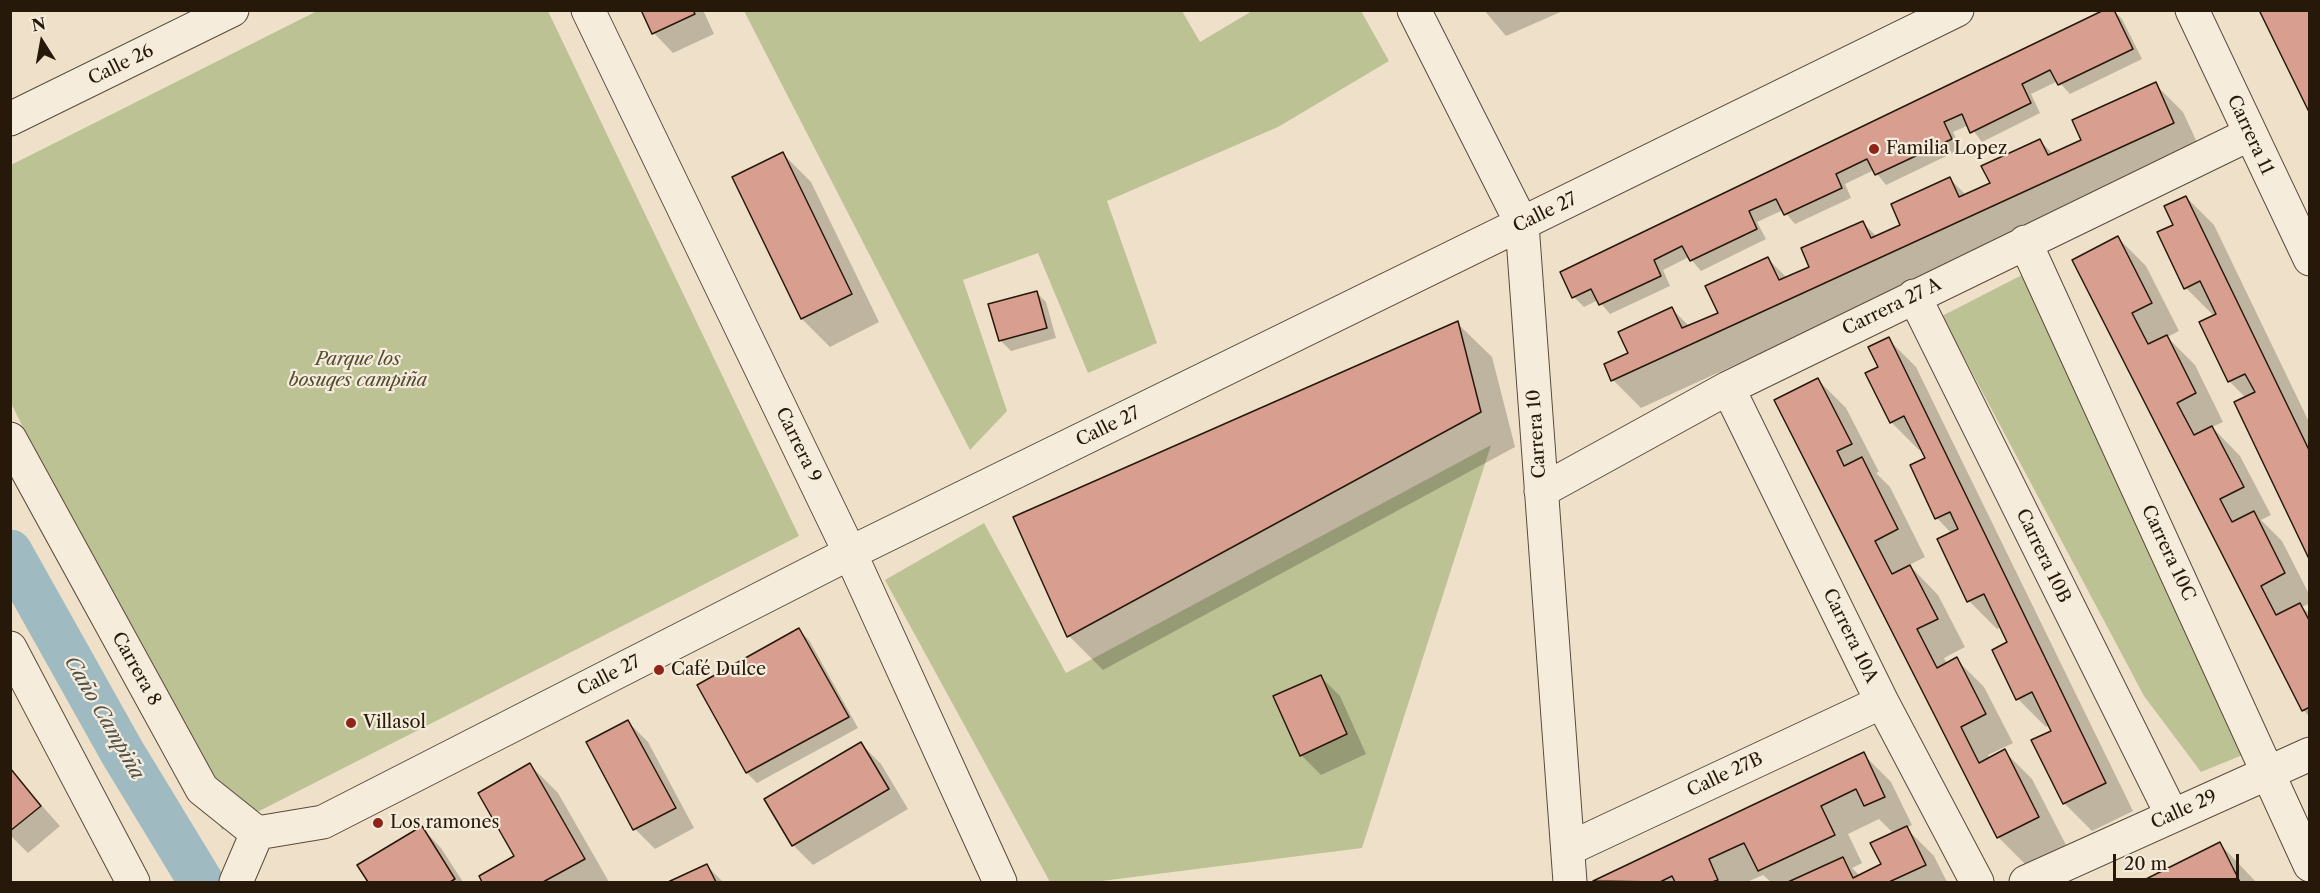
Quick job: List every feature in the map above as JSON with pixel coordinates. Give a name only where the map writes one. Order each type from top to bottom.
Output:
[{"type":"street","name":"Calle 26","points":[[10,120],[232,10]]},
{"type":"street","name":"Carrera 9","points":[[588,10],[850,553],[1000,882]]},
{"type":"street","name":"Carrera 10","points":[[1413,10],[1522,224],[1570,882]]},
{"type":"street","name":"Calle 27","points":[[257,833],[322,822],[850,553],[1957,10]]},
{"type":"street","name":"Carrera 11","points":[[2192,10],[2310,259]]},
{"type":"street","name":"Carrera 27 A","points":[[1541,491],[1728,388],[2250,134]]},
{"type":"street","name":"Carrera 10C","points":[[2025,242],[2310,865]]},
{"type":"street","name":"Carrera 10B","points":[[1914,296],[2172,815]]},
{"type":"street","name":"Carrera 10A","points":[[1728,388],[1882,702],[1977,882]]},
{"type":"street","name":"Carrera 8","points":[[15,462],[202,789],[257,833]]},
{"type":"street","points":[[10,648],[133,882]]},
{"type":"street","name":"Calle 27B","points":[[1568,849],[1882,702]]},
{"type":"street","name":"Calle 29","points":[[2026,882],[2310,754]]},
{"type":"street","points":[[236,882],[257,833]]},
{"type":"green space","name":"Parque los bosuqes campiña","points":[[317,11],[548,11],[799,536],[222,830],[11,403],[11,165]]},
{"type":"green space","points":[[744,11],[1182,11],[1200,42],[1252,11],[1361,11],[1389,61],[1278,127],[1107,201],[1157,343],[1088,373],[1038,253],[963,280],[1007,411],[970,450]]},
{"type":"green space","points":[[2022,275],[2245,754],[2201,772],[2144,696],[1942,316]]},
{"type":"green space","points":[[1491,445],[1362,848],[1094,882],[1050,882],[885,580],[984,523],[1066,673]]},
{"type":"building","points":[[641,10],[693,10],[695,14],[652,34]]},
{"type":"building","name":"Familia Lopez","points":[[2104,10],[2114,10],[2133,49],[2058,85],[2050,70],[2022,84],[2031,103],[1970,133],[1962,114],[1944,122],[1952,139],[1875,175],[1867,159],[1836,174],[1842,188],[1784,215],[1776,199],[1749,211],[1757,229],[1690,261],[1682,246],[1654,260],[1661,276],[1599,305],[1591,289],[1572,298],[1560,272]]},
{"type":"building","points":[[2259,10],[2310,10],[2310,114]]},
{"type":"building","points":[[2156,82],[2174,123],[1611,381],[1604,364],[1628,353],[1618,332],[1672,307],[1682,328],[1718,313],[1705,286],[1768,257],[1779,280],[1809,267],[1801,248],[1863,221],[1871,238],[1900,225],[1891,204],[1950,177],[1959,197],[1990,183],[1981,166],[2040,139],[2048,155],[2081,140],[2072,120]]},
{"type":"building","points":[[783,152],[852,294],[801,319],[732,177]]},
{"type":"building","points":[[2186,196],[2310,452],[2310,561],[2234,402],[2255,392],[2245,374],[2228,382],[2199,322],[2216,314],[2200,281],[2184,289],[2157,232],[2173,225],[2164,206]]},
{"type":"building","points":[[2118,236],[2152,303],[2132,313],[2148,344],[2167,335],[2196,393],[2177,403],[2194,435],[2212,426],[2244,487],[2220,499],[2232,522],[2254,511],[2285,573],[2261,586],[2276,615],[2300,603],[2310,622],[2310,707],[2302,711],[2072,260]]},
{"type":"building","points":[[1037,291],[1047,328],[999,341],[988,304]]},
{"type":"building","points":[[1458,321],[1481,412],[1067,637],[1013,517]]},
{"type":"building","points":[[1889,337],[2106,783],[2063,804],[2031,740],[2051,731],[2032,692],[2016,700],[1992,650],[2007,642],[1984,594],[1967,602],[1937,539],[1958,529],[1950,512],[1935,519],[1910,465],[1925,458],[1904,416],[1890,423],[1865,373],[1878,367],[1868,347]]},
{"type":"building","points":[[1818,378],[1852,444],[1837,451],[1844,466],[1862,457],[1898,529],[1875,541],[1892,574],[1910,565],[1938,619],[1917,629],[1937,668],[1957,657],[1986,714],[1961,727],[1979,763],[2005,749],[2039,817],[1997,838],[1774,400]]},
{"type":"building","points":[[799,628],[849,717],[746,773],[697,685]]},
{"type":"building","points":[[1321,675],[1347,734],[1300,756],[1273,696]]},
{"type":"building","points":[[628,720],[676,808],[633,830],[586,742]]},
{"type":"building","points":[[861,742],[889,789],[792,846],[764,799]]},
{"type":"building","points":[[1864,752],[1885,797],[1864,806],[1856,789],[1821,806],[1835,835],[1758,871],[1744,843],[1709,859],[1718,880],[1712,882],[1675,882],[1672,876],[1660,882],[1593,881]]},
{"type":"building","points":[[530,763],[585,859],[543,882],[482,882],[479,876],[514,856],[478,793]]},
{"type":"building","points":[[10,768],[41,806],[10,831]]},
{"type":"building","points":[[422,826],[455,879],[450,882],[368,882],[357,865]]},
{"type":"building","points":[[1907,826],[1926,865],[1889,882],[1788,882],[1843,857],[1853,878],[1881,864],[1870,843]]},
{"type":"building","points":[[2220,842],[2240,882],[2140,882]]},
{"type":"building","points":[[707,864],[716,882],[668,882]]},
{"type":"waterway","name":"Caño Campiña","points":[[10,552],[122,752],[201,882]]},
{"type":"place","name":"Familia Lopez","points":[[1874,149]]},
{"type":"place","name":"Café Dulce","points":[[659,670]]},
{"type":"place","name":"Villasol","points":[[351,723]]},
{"type":"place","name":"Los ramones","points":[[378,823]]}]
